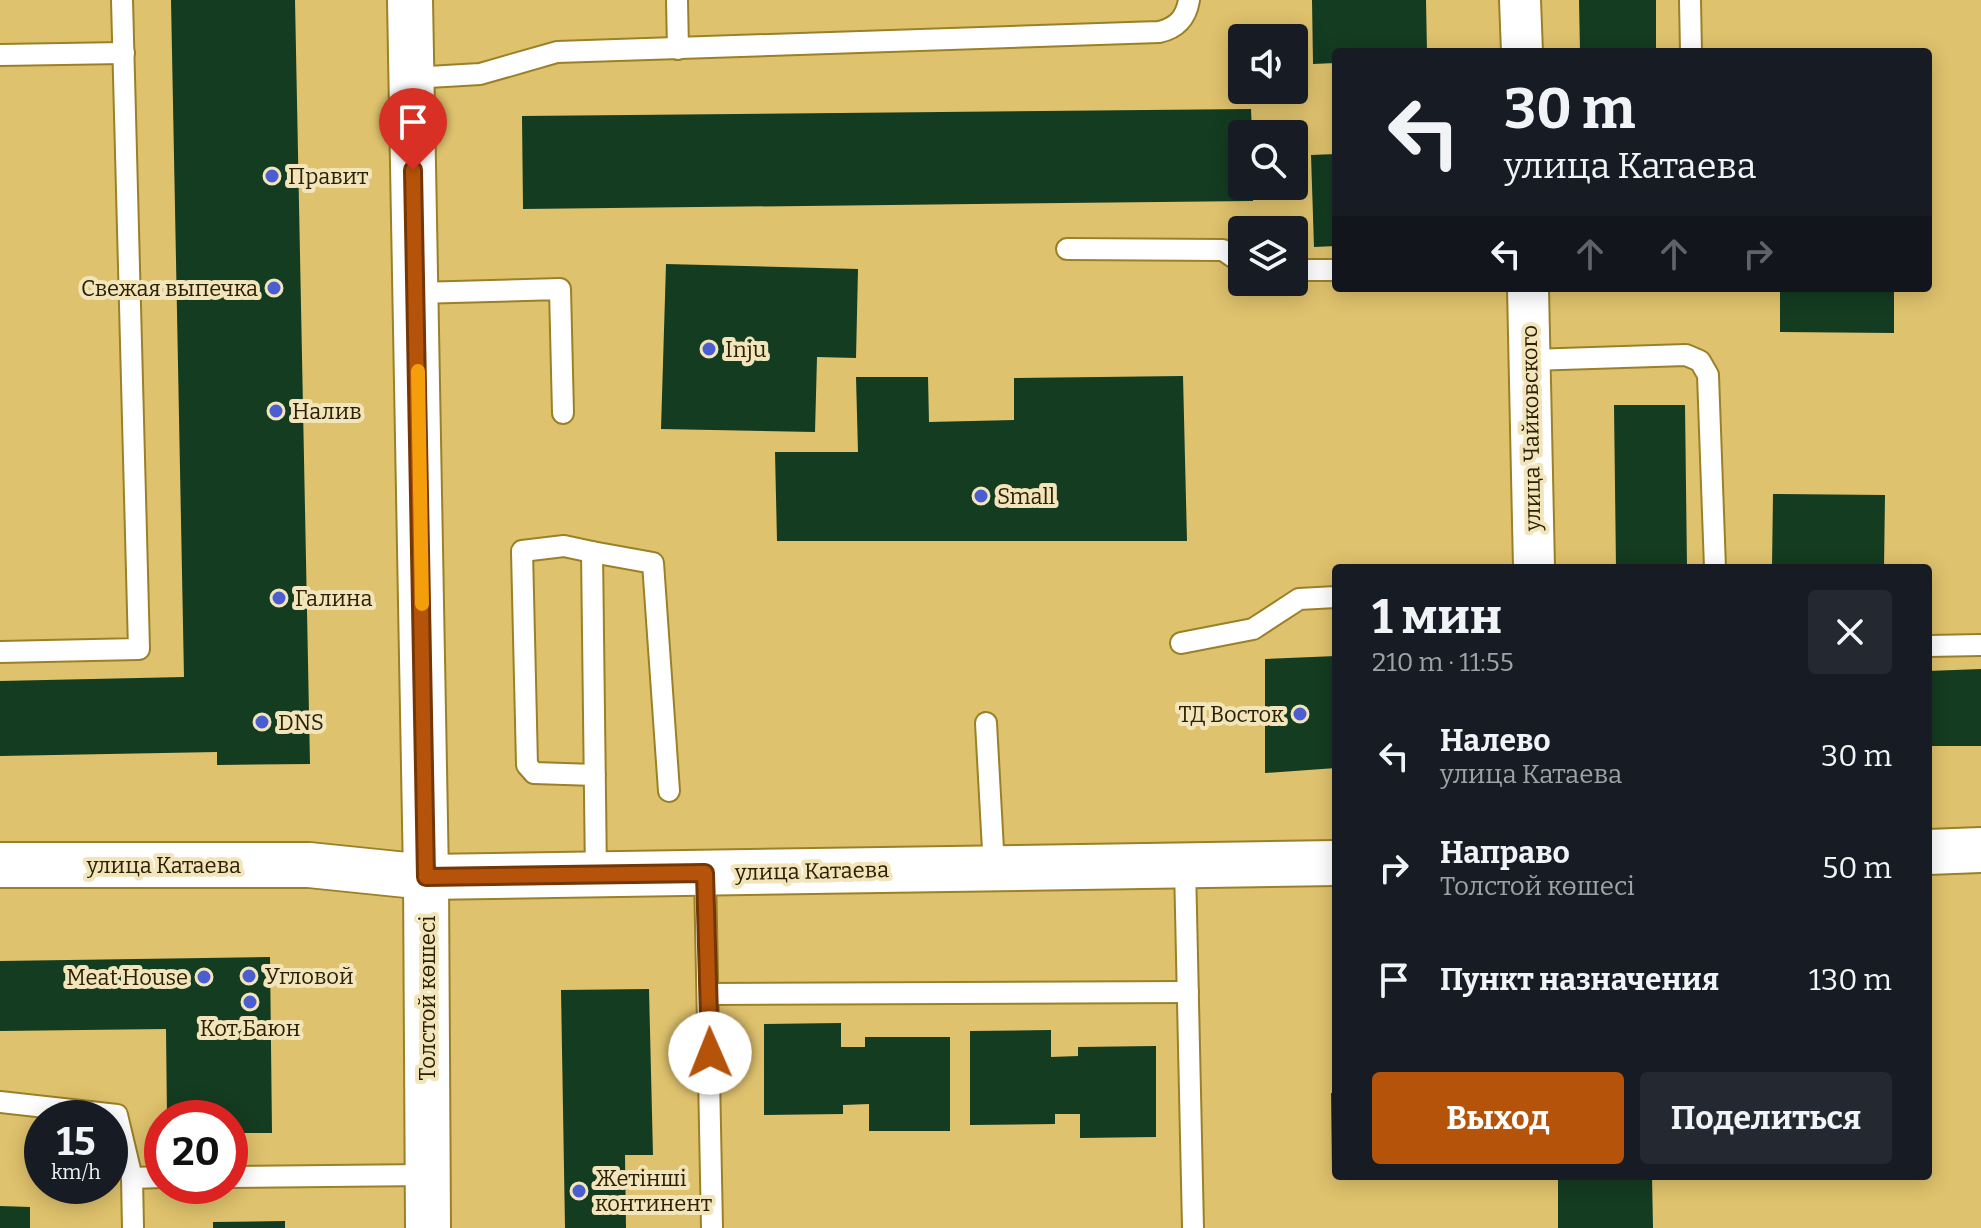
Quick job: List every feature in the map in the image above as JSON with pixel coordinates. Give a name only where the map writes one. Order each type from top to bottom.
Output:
[{"type":"street","name":"Толстой көшесі","points":[[410,0],[426,877],[428,1228]]},
{"type":"street","points":[[1520,0],[1522,48]]},
{"type":"street","name":"улица Чайковского","points":[[1528,292],[1534,564]]},
{"type":"street","points":[[1932,852],[1981,850]]},
{"type":"street","name":"улица Катаева","points":[[0,865],[309,865],[426,877],[1332,863]]},
{"type":"lane","points":[[0,652],[139,649],[122,0]]},
{"type":"lane","points":[[677,0],[678,49]]},
{"type":"lane","points":[[411,78],[480,74],[557,52],[1159,32],[1178,24],[1186,14],[1189,0]]},
{"type":"lane","points":[[1690,0],[1691,48]]},
{"type":"lane","points":[[0,55],[124,53]]},
{"type":"lane","points":[[1067,249],[1223,250],[1228,253]]},
{"type":"lane","points":[[1308,270],[1332,270]]},
{"type":"lane","points":[[416,293],[560,289],[563,413]]},
{"type":"lane","points":[[1530,360],[1686,355],[1700,361],[1708,375],[1715,564]]},
{"type":"lane","points":[[595,775],[534,773],[527,765],[522,551],[564,546],[653,563],[669,791]]},
{"type":"lane","points":[[592,552],[596,875]]},
{"type":"lane","points":[[1181,643],[1253,629],[1299,599],[1332,597]]},
{"type":"lane","points":[[1932,646],[1981,645]]},
{"type":"lane","points":[[986,723],[994,868]]},
{"type":"lane","points":[[1185,866],[1193,1228]]},
{"type":"lane","points":[[705,873],[712,1228]]},
{"type":"lane","points":[[709,994],[1188,992]]},
{"type":"lane","points":[[0,1102],[117,1115],[132,1178],[133,1228]]},
{"type":"lane","points":[[248,1177],[428,1175]]},
{"type":"lane","points":[[132,1178],[144,1178]]},
{"type":"building","points":[[171,0],[295,0],[310,764],[217,765],[217,752],[0,756],[0,681],[184,677]]},
{"type":"building","points":[[1312,0],[1426,0],[1427,48],[1332,48],[1332,63],[1313,64]]},
{"type":"building","points":[[1579,0],[1656,0],[1656,48],[1580,48]]},
{"type":"building","points":[[1251,109],[1251,120],[1228,120],[1228,200],[1253,201],[523,209],[522,116]]},
{"type":"building","points":[[1332,154],[1332,246],[1314,247],[1311,155]]},
{"type":"building","points":[[666,264],[858,269],[856,358],[817,357],[815,432],[661,429]]},
{"type":"building","points":[[1780,292],[1894,292],[1894,333],[1780,332]]},
{"type":"building","name":"Small","points":[[1183,376],[1187,541],[777,541],[775,452],[858,452],[856,377],[928,377],[929,422],[1014,420],[1014,378]]},
{"type":"building","points":[[1614,405],[1685,405],[1687,564],[1616,564]]},
{"type":"building","points":[[1773,494],[1885,495],[1884,564],[1772,564]]},
{"type":"building","name":"ТД Восток","points":[[1332,656],[1332,768],[1265,773],[1265,659]]},
{"type":"building","points":[[1981,669],[1981,746],[1932,746],[1932,671]]},
{"type":"building","points":[[270,957],[272,1133],[248,1133],[248,1100],[167,1100],[166,1029],[0,1031],[0,961]]},
{"type":"building","points":[[649,989],[653,1155],[625,1155],[626,1228],[565,1228],[561,990]]},
{"type":"building","points":[[841,1023],[841,1047],[865,1047],[865,1037],[950,1037],[950,1131],[869,1131],[869,1104],[843,1105],[843,1114],[764,1115],[764,1024]]},
{"type":"building","points":[[1051,1030],[1051,1057],[1078,1056],[1078,1047],[1156,1046],[1156,1137],[1080,1138],[1080,1114],[1055,1114],[1055,1124],[970,1125],[970,1031]]},
{"type":"building","points":[[1558,1180],[1652,1180],[1653,1228],[1558,1228]]},
{"type":"building","points":[[0,1206],[30,1207],[30,1228],[0,1228]]},
{"type":"building","points":[[285,1221],[285,1228],[213,1228],[213,1222]]},
{"type":"slow traffic","points":[[418,371],[422,604]]},
{"type":"place","name":"Правит","points":[[272,176]]},
{"type":"place","name":"Свежая выпечка","points":[[274,288]]},
{"type":"place","name":"Inju","points":[[709,349]]},
{"type":"place","name":"Налив","points":[[276,411]]},
{"type":"place","name":"Small","points":[[981,496]]},
{"type":"place","name":"Галина","points":[[279,598]]},
{"type":"place","name":"ТД Восток","points":[[1300,714]]},
{"type":"place","name":"DNS","points":[[262,722]]},
{"type":"place","name":"Угловой","points":[[249,976]]},
{"type":"place","name":"Meat House","points":[[204,977]]},
{"type":"place","name":"Кот Баюн","points":[[250,1002]]},
{"type":"place","name":"Жетінші континент","points":[[579,1191]]},
{"type":"route","points":[[413,170],[426,877],[705,873],[710,1053]]}]
